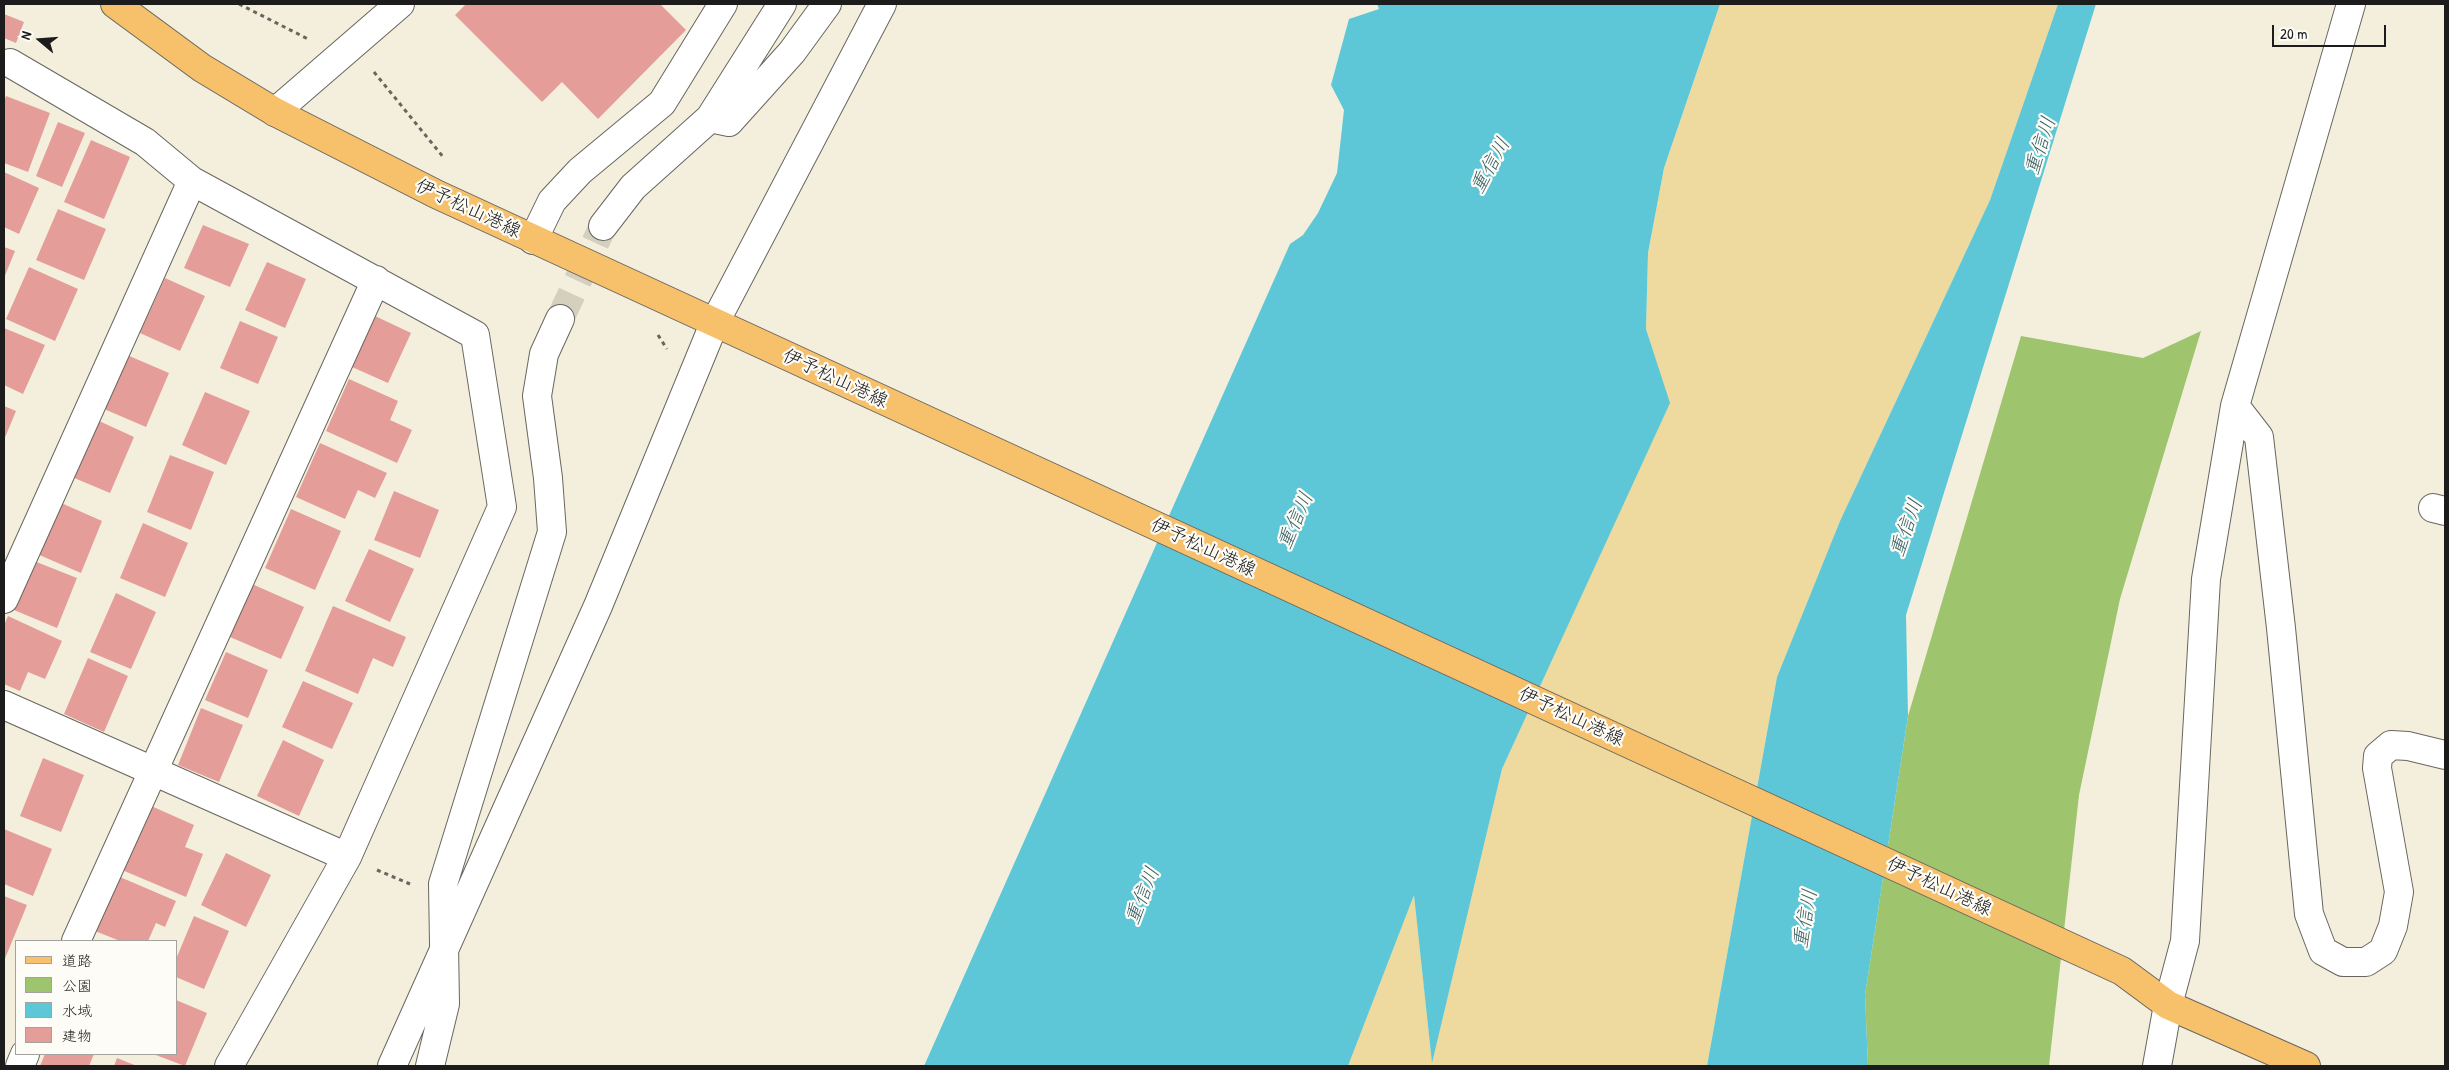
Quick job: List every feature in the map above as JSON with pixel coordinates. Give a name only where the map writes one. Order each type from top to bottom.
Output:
[{"type":"main road","name":"伊予松山港線","points":[[115,4],[202,68],[275,112],[364,159],[714,324],[2122,971],[2168,1005],[2306,1066]]},
{"type":"street","points":[[275,112],[400,4]]},
{"type":"street","points":[[533,240],[552,202],[580,171],[662,103],[723,4]]},
{"type":"street","points":[[603,226],[633,187],[710,118],[782,4]]},
{"type":"street","points":[[710,118],[729,122],[792,52],[827,4]]},
{"type":"street","points":[[392,1066],[598,606],[714,324],[882,4]]},
{"type":"street","points":[[2157,1066],[2168,1005],[2186,941],[2206,579],[2235,406],[2351,4]]},
{"type":"street","points":[[6,67],[145,142],[192,180],[475,335],[502,507],[347,857],[229,1066]]},
{"type":"street","points":[[4,599],[192,180]]},
{"type":"street","points":[[76,940],[151,771],[376,280]]},
{"type":"street","points":[[430,1066],[445,1004],[443,884],[552,532],[548,478],[537,396],[544,354],[560,320]]},
{"type":"street","points":[[2235,406],[2259,437],[2281,628],[2308,914],[2323,951],[2343,962],[2366,962],[2383,951],[2393,926],[2399,892],[2376,768],[2378,756],[2391,745],[2408,746],[2445,755]]},
{"type":"street","points":[[4,705],[347,857]]},
{"type":"path","points":[[239,4],[373,72],[447,163]]},
{"type":"path","points":[[347,857],[443,898]]},
{"type":"green space","points":[[2201,331],[2120,599],[2079,795],[2049,1066],[1868,1066],[1865,995],[1908,716],[2021,336],[2143,358]]},
{"type":"sand","points":[[1720,4],[1974,4],[1974,6],[1976,4],[2058,4],[1990,200],[1840,521],[1777,677],[1707,1066],[1348,1066],[1414,894],[1432,1061],[1502,769],[1669,403],[1646,329],[1648,253],[1664,168]]},
{"type":"water","name":"重信川","points":[[1377,4],[1720,4],[1664,168],[1648,253],[1646,329],[1670,403],[1502,769],[1432,1063],[1414,895],[1348,1066],[924,1066],[1290,244],[1303,235],[1318,213],[1337,173],[1344,110],[1331,85],[1349,19],[1379,9]]},
{"type":"water","name":"重信川","points":[[2058,4],[2096,4],[1906,615],[1908,716],[1865,995],[1868,1066],[1707,1066],[1777,677],[1840,521],[1990,200]]},
{"type":"building","points":[[466,4],[660,4],[686,30],[598,119],[562,82],[542,102],[455,15]]},
{"type":"building","points":[[4,14],[24,22],[16,43],[4,38]]},
{"type":"building","points":[[6,96],[50,113],[28,172],[4,163],[4,102]]},
{"type":"building","points":[[58,122],[85,133],[62,187],[36,176]]},
{"type":"building","points":[[91,140],[130,157],[104,219],[64,202]]},
{"type":"building","points":[[4,172],[39,188],[19,234],[4,227]]},
{"type":"building","points":[[58,209],[106,229],[84,280],[36,260]]},
{"type":"building","points":[[203,225],[249,244],[230,287],[184,268]]},
{"type":"building","points":[[4,247],[15,251],[4,278]]},
{"type":"building","points":[[267,262],[306,279],[285,328],[245,310]]},
{"type":"building","points":[[29,267],[78,289],[55,341],[6,319]]},
{"type":"building","points":[[165,278],[205,296],[180,351],[140,333]]},
{"type":"building","points":[[375,316],[411,333],[388,383],[352,367]]},
{"type":"building","points":[[240,321],[278,337],[258,384],[220,368]]},
{"type":"building","points":[[4,328],[45,345],[23,394],[4,385]]},
{"type":"building","points":[[127,355],[169,373],[146,427],[104,409]]},
{"type":"building","points":[[349,379],[398,401],[390,420],[412,430],[397,463],[326,431]]},
{"type":"building","points":[[205,392],[250,411],[226,465],[182,445]]},
{"type":"building","points":[[4,406],[16,411],[4,440]]},
{"type":"building","points":[[97,420],[134,437],[110,493],[72,477]]},
{"type":"building","points":[[320,443],[387,473],[375,498],[358,490],[345,519],[296,497]]},
{"type":"building","points":[[170,455],[214,472],[191,530],[147,512]]},
{"type":"building","points":[[394,491],[439,510],[420,558],[374,540]]},
{"type":"building","points":[[59,502],[102,521],[81,573],[37,554]]},
{"type":"building","points":[[291,509],[341,531],[315,590],[265,568]]},
{"type":"building","points":[[143,523],[188,543],[165,597],[120,578]]},
{"type":"building","points":[[369,549],[414,569],[390,622],[345,601]]},
{"type":"building","points":[[34,561],[77,578],[57,628],[14,610]]},
{"type":"building","points":[[252,584],[304,607],[281,659],[230,637]]},
{"type":"building","points":[[116,593],[156,612],[131,669],[90,652]]},
{"type":"building","points":[[333,606],[406,637],[393,667],[373,658],[358,694],[305,671]]},
{"type":"building","points":[[8,616],[62,641],[45,679],[28,672],[20,691],[4,684],[4,625]]},
{"type":"building","points":[[226,652],[268,670],[248,718],[205,700]]},
{"type":"building","points":[[88,658],[128,676],[104,732],[64,714]]},
{"type":"building","points":[[303,681],[353,703],[332,749],[282,727]]},
{"type":"building","points":[[201,708],[243,725],[219,782],[178,765]]},
{"type":"building","points":[[283,740],[324,760],[299,816],[257,796]]},
{"type":"building","points":[[43,758],[84,775],[61,832],[20,816]]},
{"type":"building","points":[[149,805],[194,825],[185,847],[203,854],[186,897],[122,870]]},
{"type":"building","points":[[4,829],[52,849],[33,896],[4,884]]},
{"type":"building","points":[[226,853],[271,875],[246,927],[201,905]]},
{"type":"building","points":[[113,874],[176,901],[165,927],[156,923],[148,940],[118,940],[90,929]]},
{"type":"building","points":[[4,896],[27,905],[4,961]]},
{"type":"building","points":[[194,916],[229,931],[204,989],[178,978],[178,954]]},
{"type":"building","points":[[178,1001],[207,1013],[185,1066],[156,1055],[178,1055]]},
{"type":"building","points":[[45,1055],[94,1055],[89,1066],[40,1066]]},
{"type":"building","points":[[117,1058],[137,1066],[114,1066]]},
{"type":"tunnel","points":[[560,319],[603,226]]}]
